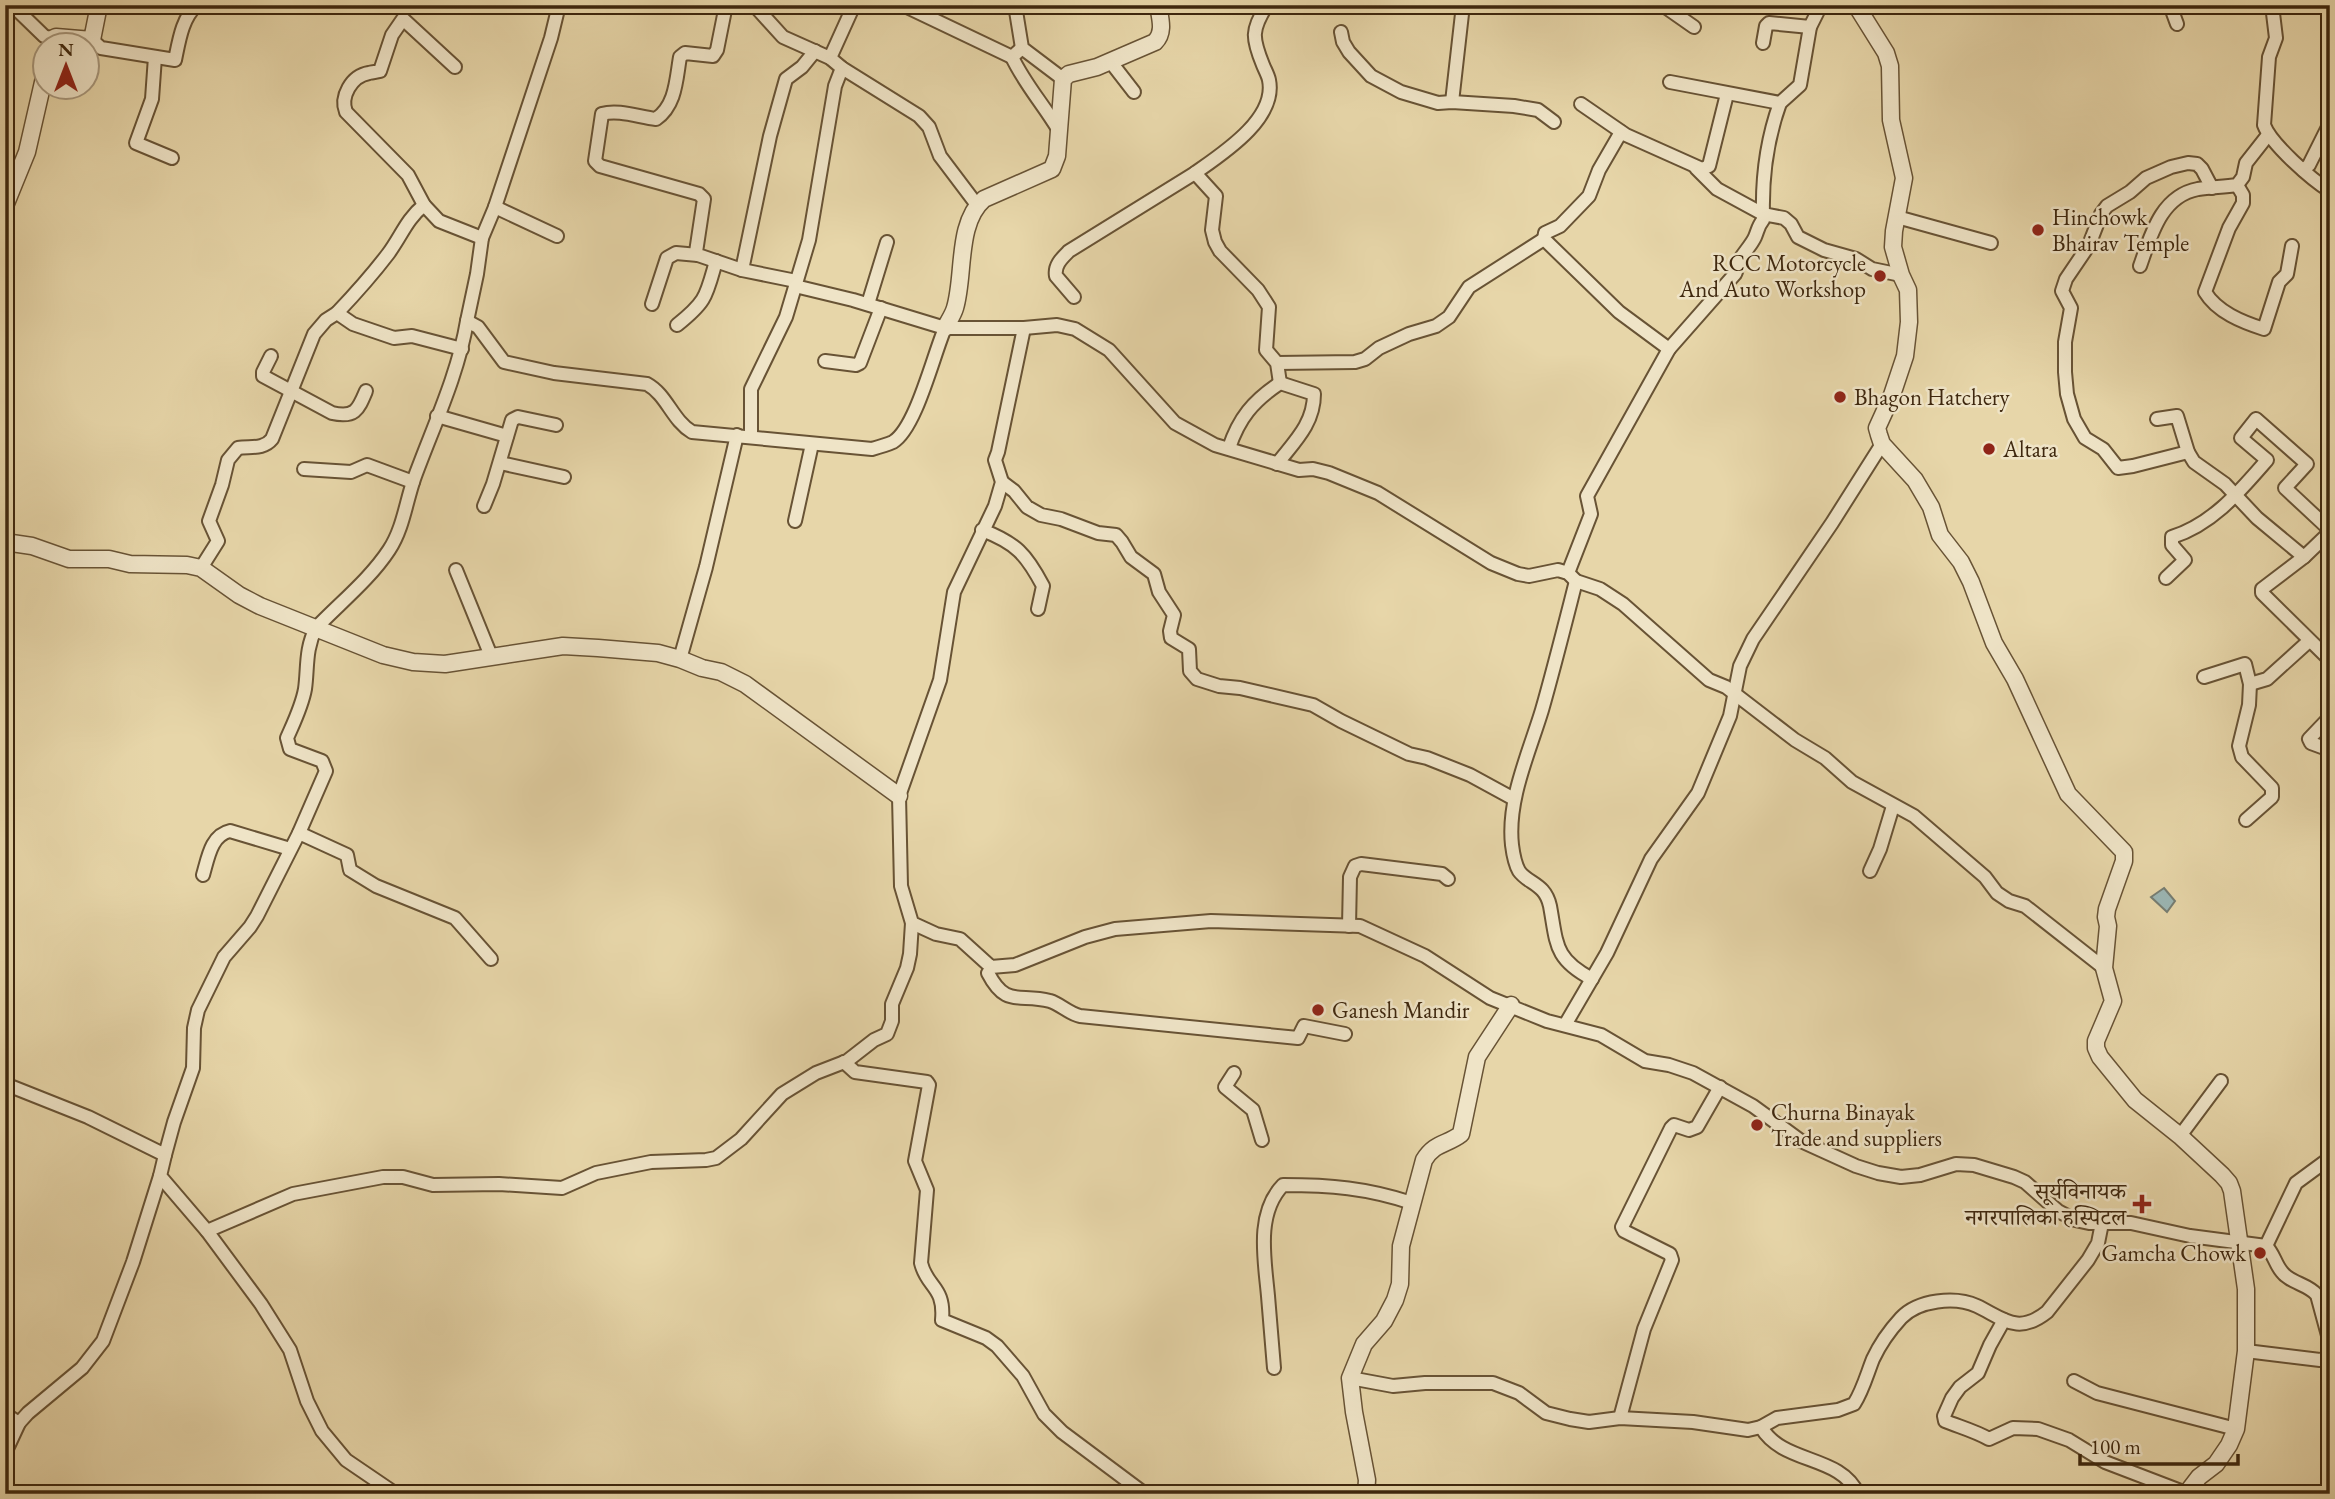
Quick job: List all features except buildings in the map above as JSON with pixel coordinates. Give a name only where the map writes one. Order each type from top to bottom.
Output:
[{"type":"street","points":[[12,5],[40,32]]},
{"type":"street","points":[[94,32],[99,5]]},
{"type":"street","points":[[102,48],[174,60],[181,32],[190,11],[197,5]]},
{"type":"street","points":[[5,1453],[19,1423],[82,1368],[103,1341],[133,1262],[174,1122],[193,1068],[194,1028],[198,1010],[223,957],[257,916],[299,833],[326,771],[321,761],[290,748],[287,738],[302,704],[310,640],[316,628],[379,562],[399,531],[413,482],[462,349],[482,238],[495,207],[551,38],[559,5]]},
{"type":"street","points":[[698,255],[696,251],[704,199],[699,194],[600,166],[595,161],[597,138],[602,114],[611,111],[656,119],[667,111],[671,104],[680,57],[685,53],[713,56],[717,50],[726,5]]},
{"type":"street","points":[[754,5],[783,37],[830,58],[925,121],[940,156],[977,205]]},
{"type":"street","points":[[830,58],[854,5]]},
{"type":"street","points":[[903,5],[1012,57],[1022,80],[1046,109],[1058,130]]},
{"type":"street","points":[[1015,5],[1023,48],[1063,79]]},
{"type":"street","points":[[1063,79],[1155,42],[1160,37],[1161,30],[1158,5]]},
{"type":"street","points":[[1074,298],[1055,272],[1055,268],[1069,251],[1195,173],[1227,150],[1257,123],[1264,108],[1269,81],[1254,43],[1254,34],[1255,26],[1267,5]]},
{"type":"street","points":[[1452,102],[1462,5]]},
{"type":"street","points":[[1592,979],[1565,961],[1555,938],[1546,896],[1540,887],[1517,868],[1512,832],[1514,799],[1542,709],[1572,577],[1591,514],[1587,496],[1669,349],[1735,274],[1738,263],[1756,236],[1758,225],[1763,220],[1763,170],[1771,126],[1780,103],[1800,85],[1810,27],[1821,5]]},
{"type":"street","points":[[1856,5],[1886,53],[1890,66],[1891,120],[1904,178],[1893,247],[1908,290],[1909,322],[1905,356],[1877,428],[1882,443],[1915,480],[1931,507],[1940,535],[1961,562],[1994,643],[2015,679],[2068,794],[2124,852],[2124,861],[2107,909],[2104,968],[2113,1001],[2096,1041],[2100,1057],[2135,1100],[2180,1136],[2229,1183],[2246,1289],[2246,1350],[2236,1429],[2224,1453],[2186,1493],[2105,1462],[2069,1440],[2038,1429],[2013,1428],[1989,1438],[1945,1421],[1944,1416],[1952,1398],[1960,1387],[1978,1373],[2004,1321]]},
{"type":"street","points":[[2169,5],[2177,24]]},
{"type":"street","points":[[2272,5],[2276,38],[2269,57],[2264,125],[2268,135],[2303,170],[2330,191]]},
{"type":"street","points":[[1660,6],[1694,27]]},
{"type":"street","points":[[455,66],[403,19],[392,35],[380,71],[367,73],[357,79],[345,94],[342,104],[346,112],[408,175],[424,205],[439,221],[482,238]]},
{"type":"street","points":[[1763,43],[1769,23],[1810,27]]},
{"type":"street","points":[[1340,33],[1349,52],[1371,76],[1419,99],[1438,103],[1514,106],[1538,110],[1554,122]]},
{"type":"street","points":[[1012,57],[1023,48]]},
{"type":"street","points":[[741,270],[769,136],[786,79],[802,67],[815,51]]},
{"type":"street","points":[[155,57],[152,99],[136,143],[172,158]]},
{"type":"street","points":[[1111,61],[1134,92]]},
{"type":"street","points":[[751,436],[751,389],[786,317],[796,284],[813,218],[835,86],[842,68]]},
{"type":"street","points":[[467,321],[478,327],[504,362],[554,373],[648,384],[657,390],[683,427],[692,432],[872,449],[894,441],[913,418],[935,351],[955,309],[967,226],[977,205],[984,199],[1052,169],[1056,156],[1063,79]]},
{"type":"street","points":[[1670,82],[1780,103]]},
{"type":"street","points":[[1581,104],[1621,132],[1702,169],[1709,166],[1727,94]]},
{"type":"street","points":[[5,206],[27,152],[38,102]]},
{"type":"street","points":[[2303,170],[2309,164],[2330,123]]},
{"type":"street","points":[[1277,363],[1355,362],[1409,334],[1436,326],[1449,317],[1469,287],[1544,239],[1545,233],[1560,226],[1589,196],[1599,170],[1621,132]]},
{"type":"street","points":[[2140,266],[2164,209],[2178,197],[2196,189],[2237,185],[2243,177],[2246,163],[2268,135]]},
{"type":"street","points":[[2188,452],[2118,468],[2103,449],[2085,438],[2079,430],[2067,394],[2065,342],[2071,308],[2062,291],[2066,279],[2089,245],[2101,214],[2107,206],[2146,178],[2188,163],[2197,164],[2212,188]]},
{"type":"street","points":[[1696,168],[1717,189],[1763,214],[1784,218],[1798,237],[1824,250],[1857,259],[1872,269],[1901,275]]},
{"type":"street","points":[[1195,173],[1216,196],[1212,230],[1215,242],[1220,251],[1258,290],[1269,307],[1266,350],[1277,363],[1280,383]]},
{"type":"street","points":[[2237,185],[2243,195],[2243,203],[2229,228],[2205,292],[2212,303],[2264,330],[2279,282],[2287,274],[2292,246]]},
{"type":"street","points":[[201,568],[218,541],[209,521],[228,460],[237,447],[261,447],[272,439],[314,334],[367,281],[390,251],[410,216],[424,205]]},
{"type":"street","points":[[495,207],[557,236]]},
{"type":"street","points":[[1897,217],[1991,243]]},
{"type":"street","points":[[1544,239],[1619,312],[1669,349]]},
{"type":"street","points":[[825,360],[856,365],[860,363],[875,306],[887,242]]},
{"type":"street","points":[[652,304],[667,258],[676,253],[698,255],[741,270],[945,328],[1057,326],[1075,329],[1109,350],[1175,424],[1215,444],[1299,470],[1313,469],[1329,473],[1378,494],[1491,563],[1518,574],[1529,576],[1558,570],[1600,589],[1623,604],[1709,680],[1726,687],[1795,740],[1825,758],[1852,782],[1914,816],[1985,877],[1997,893],[2009,901],[2025,906],[2104,968]]},
{"type":"street","points":[[677,325],[705,299],[716,261]]},
{"type":"street","points":[[337,313],[353,324],[394,338],[412,336],[462,349]]},
{"type":"street","points":[[207,1231],[293,1194],[383,1177],[403,1177],[433,1185],[499,1184],[562,1188],[596,1173],[651,1162],[716,1158],[741,1139],[782,1094],[817,1073],[844,1062],[887,1034],[892,1021],[892,1004],[907,968],[912,923],[901,886],[899,796],[940,680],[954,592],[995,506],[1002,482],[995,460],[999,452],[999,440],[1024,328]]},
{"type":"street","points":[[271,356],[263,376],[332,413],[344,416],[359,408],[366,391]]},
{"type":"street","points":[[1229,448],[1237,425],[1262,394],[1280,383],[1314,394],[1309,423],[1277,464]]},
{"type":"street","points":[[438,416],[507,436]]},
{"type":"street","points":[[2157,419],[2177,416],[2188,452],[2194,462],[2225,484],[2257,518],[2304,556]]},
{"type":"street","points":[[484,506],[512,420],[518,418],[556,425]]},
{"type":"street","points":[[2166,578],[2185,560],[2172,545],[2172,537],[2210,518],[2235,496],[2267,460],[2241,438],[2256,419],[2307,464],[2286,488],[2330,531],[2304,556],[2262,589],[2262,593],[2330,660]]},
{"type":"street","points":[[680,659],[706,567],[737,435]]},
{"type":"street","points":[[1564,1025],[1592,979],[1651,859],[1698,793],[1731,716],[1740,666],[1753,639],[1832,523],[1882,443]]},
{"type":"street","points":[[795,521],[811,444]]},
{"type":"street","points":[[500,463],[564,477]]},
{"type":"street","points":[[304,469],[351,472],[367,465],[413,482]]},
{"type":"street","points":[[1002,482],[1014,491],[1027,507],[1041,515],[1061,519],[1098,533],[1116,535],[1134,560],[1151,570],[1159,592],[1174,615],[1171,638],[1189,649],[1190,671],[1197,679],[1313,705],[1409,754],[1470,775],[1514,799]]},
{"type":"street","points":[[982,530],[1006,539],[1021,552],[1033,568],[1043,586],[1038,609]]},
{"type":"street","points":[[5,542],[32,546],[69,559],[109,559],[130,564],[187,565],[201,568],[239,595],[260,606],[383,654],[420,663],[445,664],[563,646],[658,653],[680,659],[721,672],[745,684],[899,796]]},
{"type":"street","points":[[456,570],[491,656]]},
{"type":"street","points":[[2250,684],[2267,679],[2309,640]]},
{"type":"street","points":[[2204,677],[2245,664],[2250,684],[2249,705],[2239,746],[2242,757],[2272,788],[2272,797],[2246,820]]},
{"type":"street","points":[[2330,716],[2309,739],[2311,743],[2330,750]]},
{"type":"street","points":[[1870,871],[1893,806]]},
{"type":"street","points":[[203,875],[214,842],[221,833],[230,831],[290,849]]},
{"type":"street","points":[[299,833],[347,855],[350,870],[376,886],[454,918],[491,959]]},
{"type":"street","points":[[1349,926],[1350,877],[1354,866],[1361,864],[1442,874],[1448,879]]},
{"type":"street","points":[[912,923],[960,939],[991,967],[1015,965],[1085,937],[1115,929],[1210,921],[1360,926],[1425,956],[1490,998],[1547,1021],[1601,1035],[1645,1061],[1685,1070],[1753,1107],[1801,1141],[1856,1166],[1901,1177],[1920,1175],[1956,1164],[1983,1167],[2025,1182],[2058,1211],[2075,1220],[2131,1223],[2190,1236],[2266,1246],[2282,1273],[2312,1289],[2317,1295],[2330,1343]]},
{"type":"street","points":[[988,973],[993,984],[1004,995],[1053,1002],[1071,1014],[1080,1016],[1298,1038],[1304,1026],[1345,1034]]},
{"type":"street","points":[[1366,1494],[1367,1480],[1350,1378],[1364,1343],[1384,1321],[1395,1300],[1400,1284],[1401,1246],[1424,1160],[1437,1145],[1461,1134],[1477,1057],[1511,1005]]},
{"type":"street","points":[[844,1062],[855,1072],[927,1082],[929,1085],[915,1161],[927,1190],[922,1269],[941,1299],[942,1320],[986,1338],[997,1346],[1023,1376],[1044,1414],[1062,1432],[1145,1494]]},
{"type":"street","points":[[1234,1073],[1225,1087],[1253,1110],[1262,1140]]},
{"type":"street","points":[[2180,1136],[2221,1081]]},
{"type":"street","points":[[5,1084],[88,1117],[165,1155]]},
{"type":"street","points":[[1620,1418],[1644,1329],[1672,1259],[1670,1254],[1624,1231],[1622,1227],[1671,1128],[1674,1125],[1689,1130],[1697,1127],[1720,1087]]},
{"type":"street","points":[[2266,1246],[2296,1183],[2330,1158]]},
{"type":"street","points":[[160,1176],[207,1231],[261,1304],[290,1350],[307,1401],[322,1431],[345,1460],[396,1494]]},
{"type":"street","points":[[1274,1368],[1263,1253],[1264,1227],[1276,1192],[1283,1185],[1326,1185],[1381,1193],[1412,1203]]},
{"type":"street","points":[[1350,1378],[1393,1386],[1493,1383],[1519,1393],[1546,1413],[1589,1422],[1620,1418],[1693,1422],[1748,1430],[1761,1427],[1777,1418],[1838,1410],[1854,1404],[1883,1342],[1901,1318],[1923,1304],[1940,1301],[1966,1302],[2004,1321],[2024,1324],[2040,1318],[2088,1260],[2098,1243],[2102,1223]]},
{"type":"street","points":[[2246,1350],[2320,1360],[2330,1358]]},
{"type":"street","points":[[2074,1381],[2097,1393],[2236,1429]]},
{"type":"street","points":[[5,1413],[19,1423]]},
{"type":"street","points":[[1761,1427],[1767,1437],[1787,1452],[1825,1465],[1844,1476],[1858,1494]]},
{"type":"water","points":[[2164,888],[2175,901],[2167,912],[2151,897]]},
{"type":"place","name":"Hinchowk Bhairav Temple","points":[[2038,230]]},
{"type":"place","name":"RCC Motorcycle And Auto Workshop","points":[[1880,276]]},
{"type":"place","name":"Bhagon Hatchery","points":[[1840,397]]},
{"type":"place","name":"Altara","points":[[1989,449]]},
{"type":"place","name":"Ganesh Mandir","points":[[1318,1010]]},
{"type":"place","name":"Churna Binayak Trade and suppliers","points":[[1757,1125]]},
{"type":"place","name":"सूर्यविनायक नगरपालिका हस्पिटल","points":[[2142,1204]]},
{"type":"place","name":"Gamcha Chowk","points":[[2260,1253]]}]
